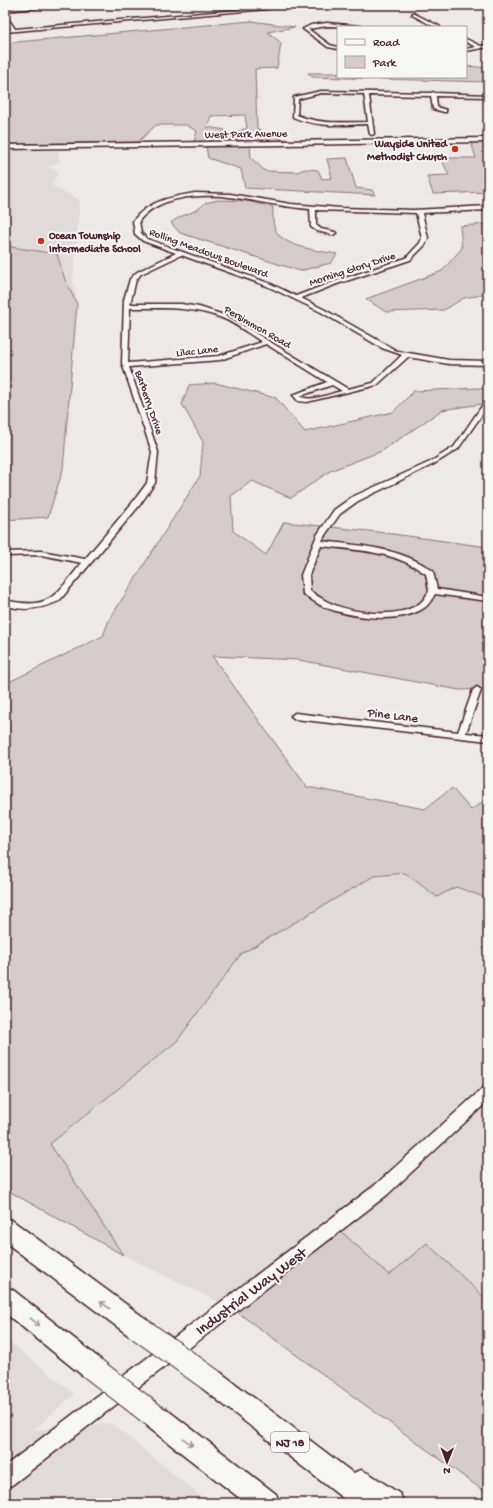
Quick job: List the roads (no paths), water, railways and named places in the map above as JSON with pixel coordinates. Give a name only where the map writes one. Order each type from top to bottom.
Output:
[{"type":"highway","name":"NJ 18","points":[[5,1228],[136,1327],[211,1380],[370,1503]]},
{"type":"highway","points":[[5,1298],[91,1367],[267,1503]]},
{"type":"highway","points":[[245,1407],[391,1503]]},
{"type":"street","points":[[5,10],[62,5]]},
{"type":"street","points":[[256,5],[260,9]]},
{"type":"street","points":[[5,31],[310,5]]},
{"type":"street","points":[[413,14],[436,26]]},
{"type":"street","points":[[5,15],[14,30]]},
{"type":"street","points":[[337,48],[328,46],[305,29],[312,26],[348,26]]},
{"type":"street","points":[[467,40],[480,47]]},
{"type":"street","points":[[467,50],[488,46]]},
{"type":"street","points":[[370,123],[308,122],[295,116],[296,98],[321,92],[433,93],[488,96]]},
{"type":"street","points":[[366,93],[372,134]]},
{"type":"street","points":[[433,93],[434,108],[444,111]]},
{"type":"street","name":"West Park Avenue","points":[[5,147],[488,140]]},
{"type":"street","name":"Rolling Meadows Boulevard","points":[[488,208],[419,212],[281,205],[246,197],[196,195],[157,204],[140,215],[136,221],[138,234],[157,246],[251,278],[296,298],[323,311],[384,347],[406,355],[449,362],[488,363]]},
{"type":"street","points":[[313,207],[313,226],[319,230],[333,233]]},
{"type":"street","name":"Morning Glory Drive","points":[[296,298],[335,283],[408,259],[423,244],[425,238],[419,212]]},
{"type":"street","name":"Barberry Drive","points":[[5,602],[19,606],[31,607],[44,605],[56,599],[140,498],[150,482],[155,462],[155,452],[126,365],[127,306],[133,279],[140,273],[180,253]]},
{"type":"street","name":"Persimmon Road","points":[[127,306],[168,305],[197,308],[225,317],[347,391]]},
{"type":"street","name":"Lilac Lane","points":[[126,365],[201,361],[220,358],[267,342]]},
{"type":"street","points":[[333,382],[296,395],[297,398],[308,400],[375,384],[406,355]]},
{"type":"street","points":[[318,543],[386,553],[417,562],[430,573],[433,591],[428,601],[419,608],[394,615],[356,613],[326,605],[306,592],[305,575],[321,535],[337,512],[355,499],[432,463],[456,448],[488,401]]},
{"type":"street","points":[[5,554],[41,554],[87,562]]},
{"type":"street","points":[[433,591],[488,599]]},
{"type":"street","points":[[461,735],[476,690]]},
{"type":"street","name":"Pine Lane","points":[[295,716],[488,738]]},
{"type":"street","name":"Industrial Way West","points":[[5,1478],[381,1190],[488,1092]]},
{"type":"place","name":"Wayside United Methodist Church","points":[[455,149]]},
{"type":"place","name":"Ocean Township Intermediate School","points":[[41,241]]}]
